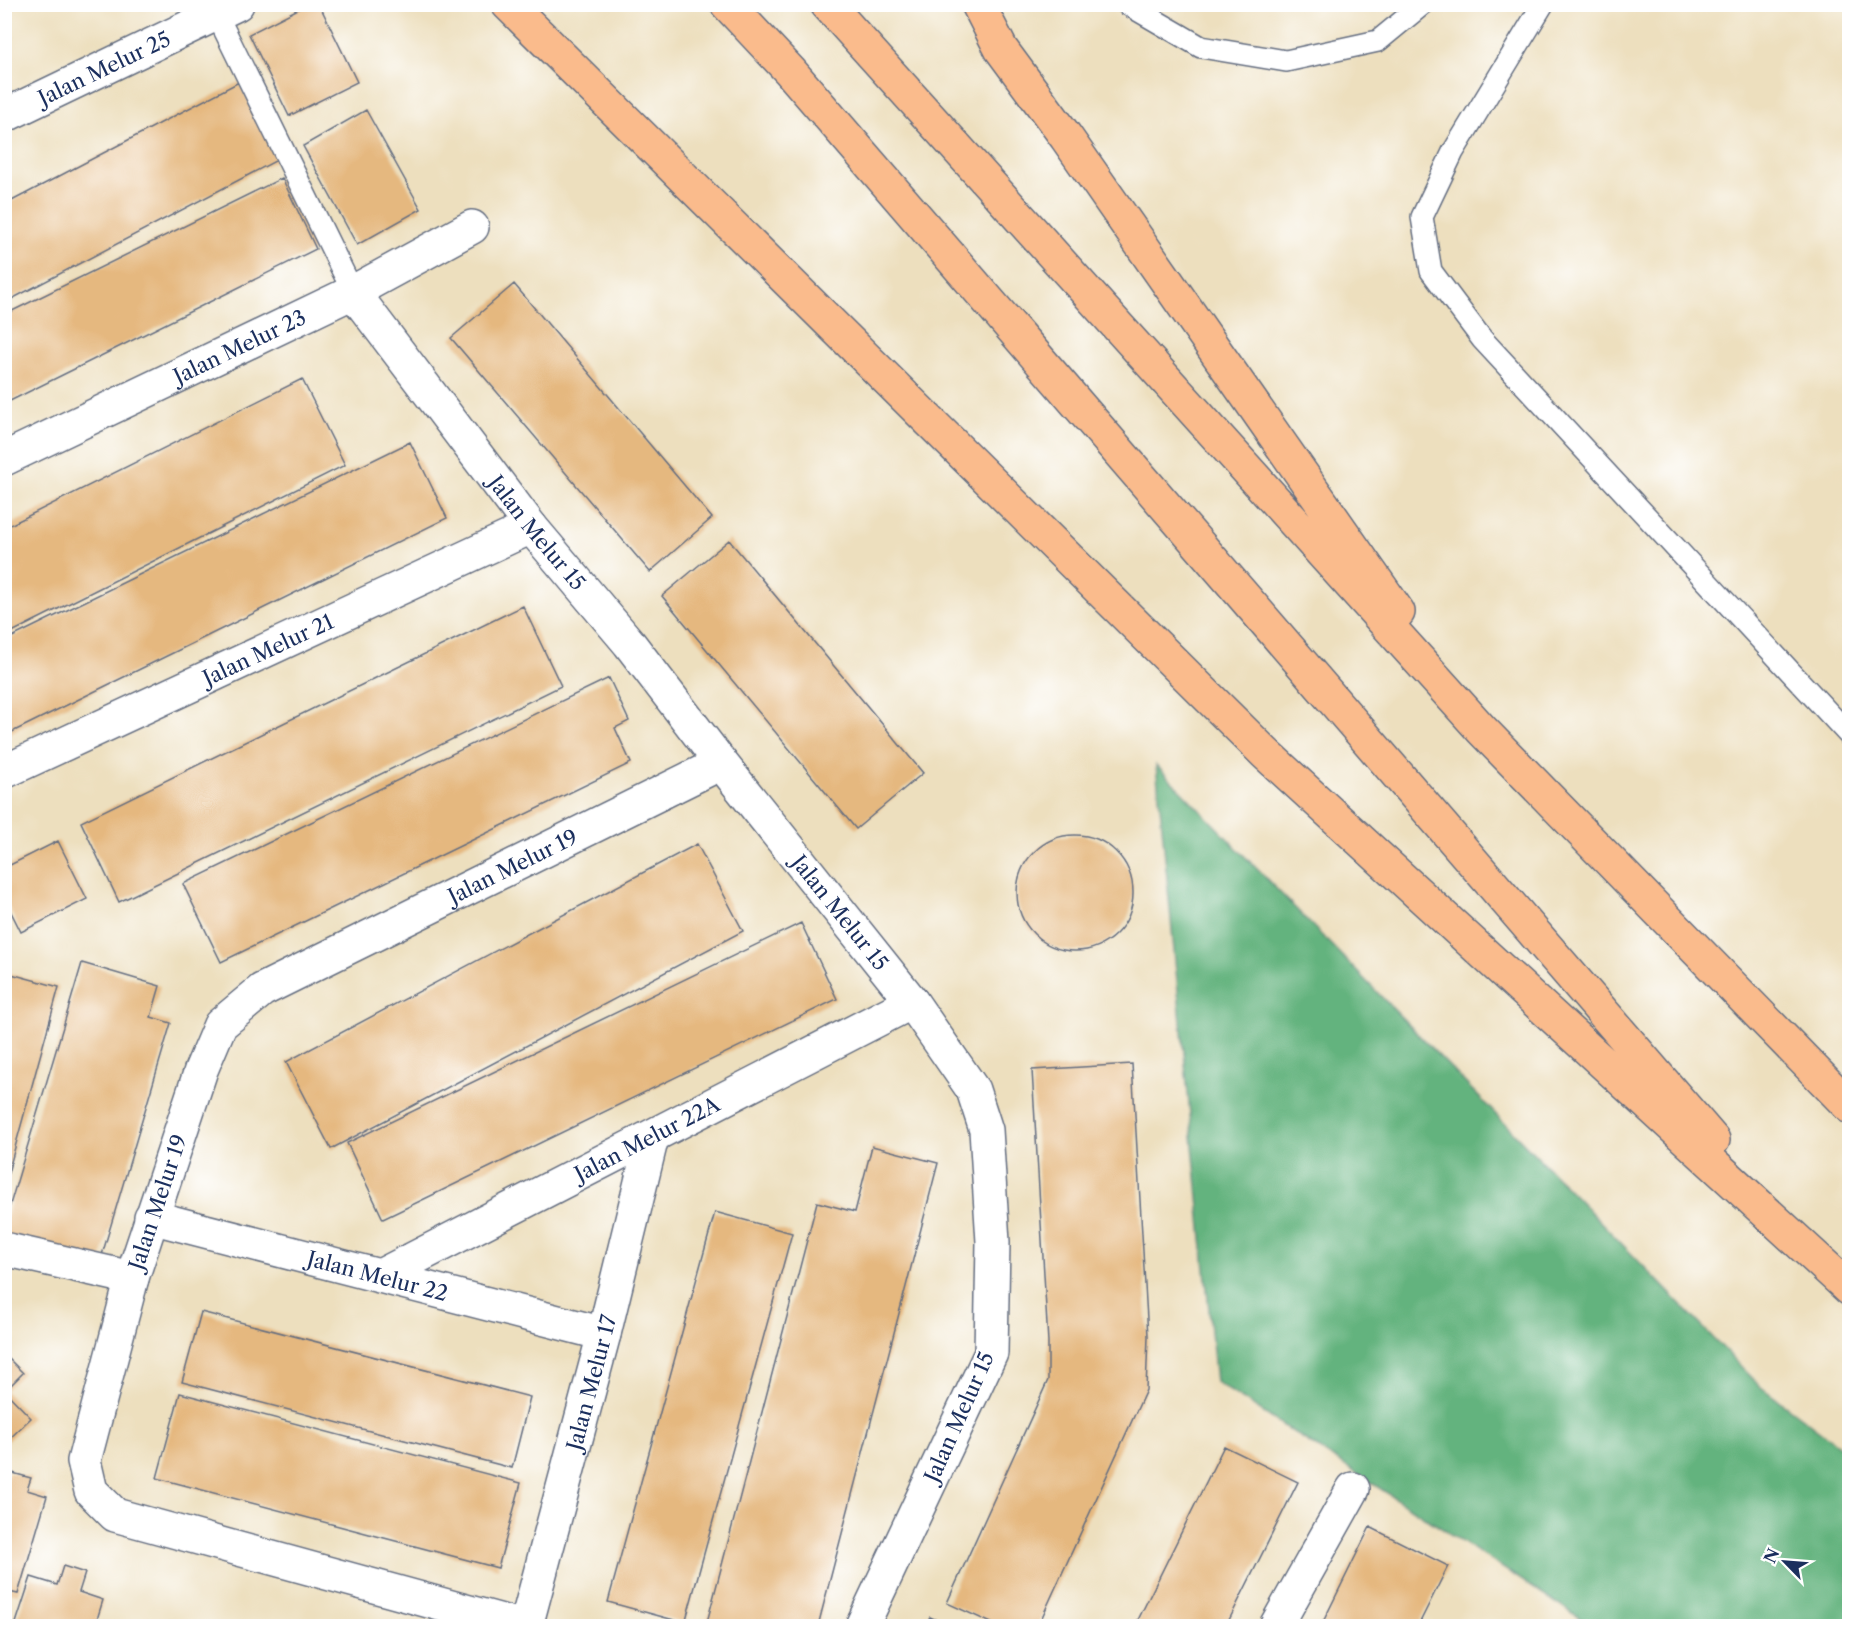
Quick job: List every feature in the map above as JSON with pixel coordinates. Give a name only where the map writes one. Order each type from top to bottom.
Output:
[{"type":"highway","points":[[508,4],[1265,753],[1850,1289]]},
{"type":"highway","points":[[727,4],[790,72],[1814,1257]]},
{"type":"highway","points":[[827,4],[1482,730],[1850,1107]]},
{"type":"highway","points":[[978,4],[1001,49],[1072,146],[1482,730]]},
{"type":"street","name":"Jalan Melur 25","points":[[4,116],[227,10]]},
{"type":"street","name":"Jalan Melur 23","points":[[4,459],[353,292],[472,227]]},
{"type":"street","name":"Jalan Melur 15","points":[[353,292],[531,527],[629,643],[721,763],[912,1002],[973,1090],[986,1130],[993,1242],[991,1353],[862,1626]]},
{"type":"street","name":"Jalan Melur 21","points":[[4,772],[531,527]]},
{"type":"street","name":"Jalan Melur 19","points":[[520,1626],[115,1515],[92,1491],[84,1461],[132,1278],[151,1217],[201,1070],[220,1025],[262,990],[721,763]]},
{"type":"street","name":"Jalan Melur 22A","points":[[382,1275],[912,1002]]},
{"type":"street","name":"Jalan Melur 17","points":[[526,1626],[604,1334],[652,1137]]},
{"type":"street","name":"Jalan Melur 22","points":[[151,1217],[604,1334]]},
{"type":"street","points":[[4,1249],[132,1278]]},
{"type":"street","points":[[1276,1626],[1353,1489]]},
{"type":"lane","points":[[1127,4],[1201,47],[1286,61],[1377,41],[1423,4]]},
{"type":"lane","points":[[1543,4],[1453,152],[1422,217],[1431,271],[1482,339],[1850,736]]},
{"type":"lane","points":[[227,10],[353,292]]},
{"type":"green space","points":[[1156,765],[1761,1387],[1849,1453],[1849,1626],[1592,1626],[1216,1382]]},
{"type":"building","points":[[308,4],[319,4],[357,82],[289,116],[249,34]]},
{"type":"building","points":[[239,82],[279,159],[4,303],[4,205]]},
{"type":"building","points":[[366,110],[421,209],[357,245],[303,146]]},
{"type":"building","points":[[282,178],[316,249],[4,404],[4,315]]},
{"type":"building","points":[[514,284],[712,518],[650,572],[451,338]]},
{"type":"building","points":[[302,379],[345,465],[4,636],[4,528]]},
{"type":"building","points":[[410,442],[447,518],[4,736],[4,641]]},
{"type":"building","points":[[729,540],[923,773],[856,829],[662,596]]},
{"type":"building","points":[[523,606],[561,686],[119,902],[81,822]]},
{"type":"building","points":[[609,678],[629,721],[615,728],[631,763],[221,962],[183,884]]},
{"type":"building","points":[[1075,835],[1097,839],[1116,852],[1129,871],[1133,893],[1129,915],[1116,934],[1097,947],[1075,951],[1053,947],[1034,934],[1021,915],[1017,893],[1021,871],[1034,852],[1053,839]]},
{"type":"building","points":[[58,841],[87,899],[21,932],[4,898],[4,868]]},
{"type":"building","points":[[697,844],[743,931],[331,1149],[286,1062]]},
{"type":"building","points":[[801,923],[837,999],[383,1219],[347,1143]]},
{"type":"building","points":[[82,963],[160,986],[151,1017],[171,1023],[94,1282],[4,1256],[4,1225]]},
{"type":"building","points":[[4,972],[59,987],[5,1184],[4,1184]]},
{"type":"building","points":[[1132,1064],[1148,1336],[1146,1390],[1038,1626],[998,1626],[947,1603],[1048,1380],[1048,1342],[1032,1070]]},
{"type":"building","points":[[872,1146],[938,1163],[818,1626],[706,1626],[817,1202],[855,1212]]},
{"type":"building","points":[[715,1212],[792,1233],[685,1623],[608,1602]]},
{"type":"building","points":[[201,1312],[530,1397],[512,1468],[182,1382]]},
{"type":"building","points":[[4,1354],[23,1373],[5,1391],[31,1418],[4,1444]]},
{"type":"building","points":[[180,1393],[521,1483],[498,1568],[157,1478]]},
{"type":"building","points":[[1224,1446],[1298,1482],[1226,1626],[1135,1626]]},
{"type":"building","points":[[9,1472],[31,1478],[27,1490],[47,1496],[18,1594],[4,1591],[4,1484]]},
{"type":"building","points":[[1370,1527],[1448,1566],[1418,1626],[1321,1626]]},
{"type":"building","points":[[63,1566],[85,1573],[79,1592],[103,1600],[95,1626],[15,1626],[31,1577],[57,1585]]},
{"type":"building","points":[[930,1617],[950,1626],[926,1626]]}]
